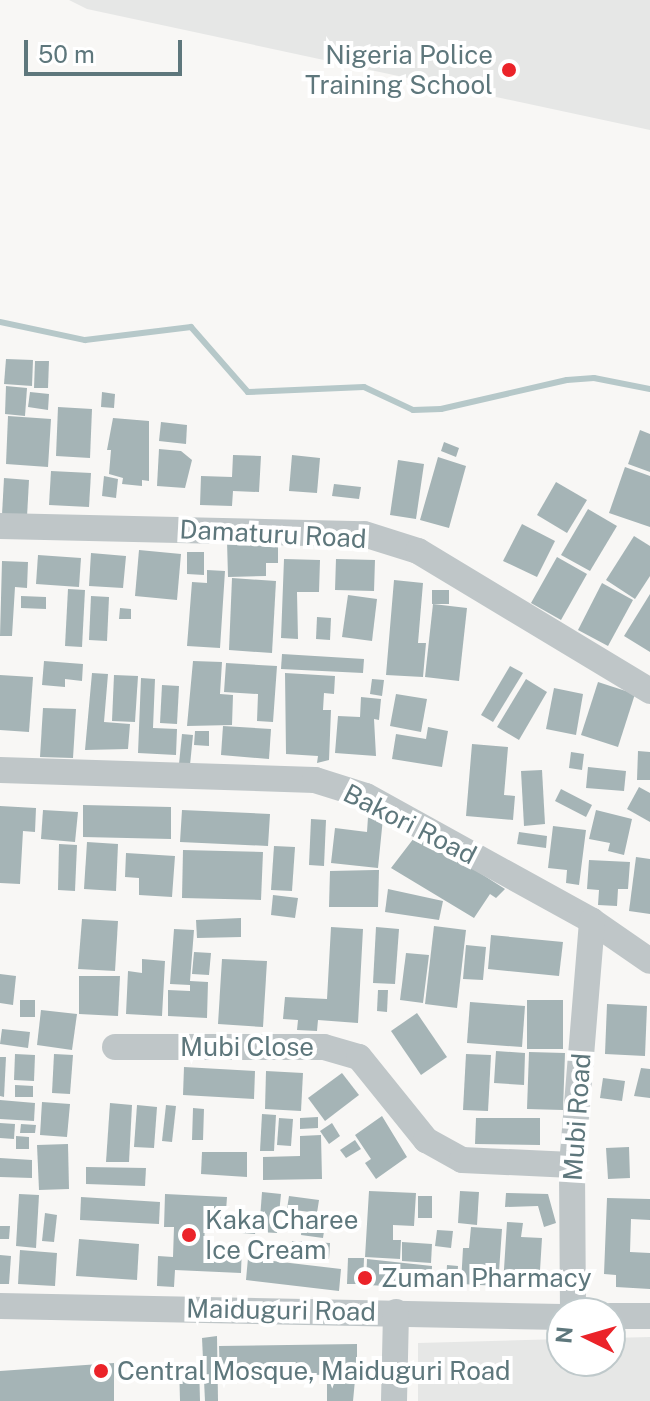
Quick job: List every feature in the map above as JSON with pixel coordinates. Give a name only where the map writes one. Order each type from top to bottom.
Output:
[{"type":"street","name":"Damaturu Road","points":[[0,526],[364,534],[418,551],[650,691]]},
{"type":"street","name":"Bakori Road","points":[[0,770],[315,780],[366,796],[592,921],[650,961]]},
{"type":"street","name":"Mubi Road","points":[[573,1297],[572,1165],[592,921]]},
{"type":"street","name":"Mubi Close","points":[[115,1047],[324,1047],[359,1057],[426,1140],[462,1160],[572,1165]]},
{"type":"street","name":"Maiduguri Road","points":[[0,1306],[546,1317]]},
{"type":"street","points":[[394,1401],[396,1312]]},
{"type":"street","points":[[626,1316],[650,1316]]},
{"type":"shaded area","name":"Nigeria Police Training School","points":[[69,0],[650,0],[650,130],[87,9]]},
{"type":"shaded area","points":[[650,1337],[650,1401],[418,1401],[418,1343],[546,1339],[546,1377],[626,1377],[626,1338]]},
{"type":"building","points":[[6,359],[33,360],[32,386],[4,384]]},
{"type":"building","points":[[35,361],[49,361],[48,388],[34,388]]},
{"type":"building","points":[[6,386],[27,388],[25,416],[5,414]]},
{"type":"building","points":[[30,392],[49,394],[48,410],[28,407]]},
{"type":"building","points":[[102,392],[115,394],[114,408],[101,407]]},
{"type":"building","points":[[58,407],[92,409],[90,458],[56,456]]},
{"type":"building","points":[[8,416],[51,419],[48,467],[6,464]]},
{"type":"building","points":[[113,418],[149,421],[149,481],[142,480],[142,486],[122,484],[123,478],[109,474],[111,450],[107,450]]},
{"type":"building","points":[[161,422],[187,425],[186,444],[159,441]]},
{"type":"building","points":[[640,430],[650,434],[650,472],[628,464]]},
{"type":"building","points":[[444,442],[459,448],[456,457],[441,451]]},
{"type":"building","points":[[159,449],[181,451],[192,460],[185,488],[157,486]]},
{"type":"building","points":[[233,455],[261,456],[259,492],[233,491],[232,506],[200,505],[201,476],[232,477]]},
{"type":"building","points":[[292,455],[320,458],[317,493],[289,491]]},
{"type":"building","points":[[438,457],[466,466],[449,528],[420,520]]},
{"type":"building","points":[[398,460],[424,464],[416,519],[390,515]]},
{"type":"building","points":[[625,467],[650,476],[650,527],[609,513]]},
{"type":"building","points":[[51,471],[91,473],[89,507],[49,505]]},
{"type":"building","points":[[104,476],[118,479],[116,498],[102,496]]},
{"type":"building","points":[[4,478],[29,480],[27,517],[2,515]]},
{"type":"building","points":[[556,482],[587,500],[567,533],[537,515]]},
{"type":"building","points":[[334,484],[361,487],[359,499],[332,496]]},
{"type":"building","points":[[588,509],[617,526],[590,571],[561,555]]},
{"type":"building","points":[[522,524],[555,541],[537,577],[503,561]]},
{"type":"building","points":[[634,536],[650,546],[650,576],[635,599],[606,580]]},
{"type":"building","points":[[227,541],[278,542],[278,563],[266,563],[266,576],[228,577]]},
{"type":"building","points":[[139,550],[181,554],[177,600],[135,596]]},
{"type":"building","points":[[187,552],[204,552],[204,575],[187,574]]},
{"type":"building","points":[[91,553],[126,556],[123,588],[89,586]]},
{"type":"building","points":[[38,555],[81,558],[79,587],[36,584]]},
{"type":"building","points":[[557,557],[587,574],[561,620],[531,603]]},
{"type":"building","points":[[284,559],[320,560],[319,592],[297,592],[298,639],[281,638]]},
{"type":"building","points":[[336,559],[375,560],[374,591],[335,590]]},
{"type":"building","points":[[2,561],[28,562],[27,588],[15,587],[12,636],[0,636]]},
{"type":"building","points":[[207,570],[225,571],[220,648],[187,646],[192,582],[207,583]]},
{"type":"building","points":[[232,578],[276,581],[272,653],[229,650]]},
{"type":"building","points":[[394,580],[423,583],[418,643],[426,643],[423,677],[386,675]]},
{"type":"building","points":[[602,583],[633,600],[608,646],[578,630]]},
{"type":"building","points":[[68,589],[85,590],[82,647],[65,646]]},
{"type":"building","points":[[432,590],[449,590],[449,604],[432,604]]},
{"type":"building","points":[[650,594],[650,652],[624,636]]},
{"type":"building","points":[[348,595],[377,599],[372,641],[342,637]]},
{"type":"building","points":[[21,596],[46,597],[46,609],[21,608]]},
{"type":"building","points":[[91,596],[109,597],[107,641],[89,640]]},
{"type":"building","points":[[433,604],[467,608],[459,681],[425,677]]},
{"type":"building","points":[[120,608],[131,609],[131,619],[119,619]]},
{"type":"building","points":[[317,617],[331,618],[330,640],[316,639]]},
{"type":"building","points":[[282,654],[364,659],[363,673],[281,669]]},
{"type":"building","points":[[44,661],[83,664],[82,681],[65,679],[65,687],[42,685]]},
{"type":"building","points":[[193,661],[222,662],[220,694],[233,695],[232,725],[187,726]]},
{"type":"building","points":[[226,663],[277,666],[273,722],[257,721],[258,694],[224,692]]},
{"type":"building","points":[[510,666],[523,673],[493,722],[481,715]]},
{"type":"building","points":[[92,673],[108,674],[104,722],[130,724],[128,749],[85,750]]},
{"type":"building","points":[[285,673],[335,676],[334,694],[324,693],[323,710],[331,710],[329,760],[317,763],[318,756],[286,754]]},
{"type":"building","points":[[0,675],[33,677],[29,732],[0,730]]},
{"type":"building","points":[[114,675],[138,676],[135,722],[112,721]]},
{"type":"building","points":[[141,678],[155,679],[153,728],[177,729],[176,755],[138,753]]},
{"type":"building","points":[[372,679],[384,680],[382,696],[370,694]]},
{"type":"building","points":[[526,679],[547,692],[519,740],[497,727]]},
{"type":"building","points":[[598,682],[635,694],[618,747],[581,735]]},
{"type":"building","points":[[162,685],[179,686],[177,724],[160,723]]},
{"type":"building","points":[[554,688],[583,694],[576,735],[546,729]]},
{"type":"building","points":[[396,694],[427,699],[421,732],[390,726]]},
{"type":"building","points":[[361,697],[381,699],[379,720],[374,719],[376,756],[335,753],[338,716],[360,717]]},
{"type":"building","points":[[43,708],[76,709],[73,758],[40,757]]},
{"type":"building","points":[[223,726],[271,729],[269,759],[221,755]]},
{"type":"building","points":[[428,727],[448,731],[442,767],[392,759],[396,734],[426,739]]},
{"type":"building","points":[[195,731],[209,731],[209,746],[194,745]]},
{"type":"building","points":[[182,734],[193,735],[190,765],[179,764]]},
{"type":"building","points":[[472,744],[508,747],[504,795],[515,796],[513,820],[466,816]]},
{"type":"building","points":[[638,751],[650,752],[650,780],[637,780]]},
{"type":"building","points":[[571,752],[584,754],[582,770],[569,768]]},
{"type":"building","points":[[588,767],[626,771],[624,791],[586,788]]},
{"type":"building","points":[[542,770],[545,824],[524,826],[521,771]]},
{"type":"building","points":[[639,787],[650,793],[650,822],[627,809]]},
{"type":"building","points":[[561,789],[592,805],[586,817],[555,801]]},
{"type":"building","points":[[83,805],[171,807],[171,839],[83,837]]},
{"type":"building","points":[[0,806],[36,808],[35,832],[23,831],[20,884],[0,883]]},
{"type":"building","points":[[43,810],[78,812],[75,842],[41,839]]},
{"type":"building","points":[[182,810],[270,814],[268,846],[180,842]]},
{"type":"building","points":[[596,810],[632,819],[624,855],[608,851],[610,843],[589,839]]},
{"type":"building","points":[[368,817],[383,818],[378,868],[331,863],[335,828],[367,832]]},
{"type":"building","points":[[311,819],[326,820],[324,866],[309,865]]},
{"type":"building","points":[[553,826],[586,830],[579,885],[566,883],[567,870],[548,868]]},
{"type":"building","points":[[519,832],[547,836],[546,848],[517,844]]},
{"type":"building","points":[[414,838],[428,840],[505,889],[496,898],[490,894],[474,918],[391,868]]},
{"type":"building","points":[[87,842],[118,844],[116,891],[84,889]]},
{"type":"building","points":[[59,844],[77,845],[75,891],[58,890]]},
{"type":"building","points":[[274,846],[295,847],[292,891],[271,890]]},
{"type":"building","points":[[183,850],[263,852],[261,900],[182,898]]},
{"type":"building","points":[[126,853],[175,856],[172,897],[139,895],[139,878],[125,877]]},
{"type":"building","points":[[636,857],[650,859],[650,914],[629,911]]},
{"type":"building","points":[[589,860],[630,862],[628,889],[618,889],[617,906],[598,905],[599,890],[587,889]]},
{"type":"building","points":[[379,870],[378,907],[329,907],[330,871]]},
{"type":"building","points":[[388,889],[443,901],[439,920],[385,912]]},
{"type":"building","points":[[273,895],[298,898],[295,918],[271,915]]},
{"type":"building","points":[[241,918],[241,937],[197,938],[196,920]]},
{"type":"building","points":[[82,919],[118,921],[115,971],[78,969]]},
{"type":"building","points":[[434,926],[466,930],[457,1008],[425,1004]]},
{"type":"building","points":[[331,927],[363,929],[358,1023],[318,1020],[317,1031],[297,1030],[298,1020],[283,1019],[285,997],[327,999]]},
{"type":"building","points":[[376,927],[399,929],[395,984],[373,983]]},
{"type":"building","points":[[174,929],[194,930],[190,981],[208,982],[207,1018],[168,1016],[168,990],[190,991],[190,985],[170,984]]},
{"type":"building","points":[[491,935],[563,942],[559,976],[488,969]]},
{"type":"building","points":[[466,945],[486,947],[483,980],[463,979]]},
{"type":"building","points":[[194,952],[211,953],[209,975],[192,974]]},
{"type":"building","points":[[406,953],[429,955],[423,1003],[400,1000]]},
{"type":"building","points":[[142,959],[165,961],[162,1016],[126,1014],[128,971],[142,973]]},
{"type":"building","points":[[222,959],[267,961],[263,1027],[218,1024]]},
{"type":"building","points":[[0,974],[16,976],[13,1005],[0,1003]]},
{"type":"building","points":[[79,976],[120,976],[118,1016],[79,1014]]},
{"type":"building","points":[[378,990],[388,990],[387,1012],[377,1011]]},
{"type":"building","points":[[20,1000],[35,1000],[35,1017],[20,1017]]},
{"type":"building","points":[[527,1000],[563,1000],[563,1049],[527,1049]]},
{"type":"building","points":[[470,1002],[525,1006],[522,1047],[467,1043]]},
{"type":"building","points":[[607,1004],[647,1006],[645,1056],[605,1054]]},
{"type":"building","points":[[41,1010],[77,1014],[72,1050],[37,1045]]},
{"type":"building","points":[[417,1013],[447,1057],[421,1075],[391,1031]]},
{"type":"building","points":[[2,1029],[30,1032],[28,1048],[0,1044]]},
{"type":"building","points":[[496,1051],[525,1053],[524,1085],[494,1083]]},
{"type":"building","points":[[529,1052],[565,1053],[563,1110],[527,1109]]},
{"type":"building","points":[[15,1054],[35,1055],[34,1081],[14,1080]]},
{"type":"building","points":[[54,1054],[73,1055],[70,1094],[52,1093]]},
{"type":"building","points":[[466,1054],[491,1055],[488,1111],[463,1110]]},
{"type":"building","points":[[0,1057],[6,1057],[4,1097],[0,1096]]},
{"type":"building","points":[[184,1067],[255,1071],[254,1099],[183,1095]]},
{"type":"building","points":[[641,1068],[650,1069],[650,1098],[634,1096]]},
{"type":"building","points":[[266,1071],[303,1073],[301,1111],[265,1109]]},
{"type":"building","points":[[342,1073],[359,1095],[325,1121],[308,1098]]},
{"type":"building","points":[[603,1078],[625,1081],[622,1101],[600,1098]]},
{"type":"building","points":[[15,1085],[33,1086],[33,1097],[15,1097]]},
{"type":"building","points":[[0,1100],[35,1103],[34,1121],[0,1119]]},
{"type":"building","points":[[42,1102],[70,1104],[67,1137],[40,1135]]},
{"type":"building","points":[[110,1103],[132,1105],[129,1162],[106,1162]]},
{"type":"building","points":[[137,1105],[157,1107],[154,1148],[134,1147]]},
{"type":"building","points":[[166,1105],[176,1106],[172,1142],[162,1141]]},
{"type":"building","points":[[193,1108],[204,1109],[203,1140],[192,1140]]},
{"type":"building","points":[[262,1114],[276,1115],[274,1151],[260,1151]]},
{"type":"building","points":[[382,1116],[407,1157],[376,1179],[365,1163],[371,1159],[355,1135]]},
{"type":"building","points":[[318,1117],[318,1128],[300,1129],[300,1118]]},
{"type":"building","points":[[279,1118],[293,1119],[291,1146],[277,1145]]},
{"type":"building","points":[[476,1118],[540,1118],[540,1145],[475,1144]]},
{"type":"building","points":[[0,1123],[15,1124],[14,1139],[0,1138]]},
{"type":"building","points":[[332,1123],[340,1136],[329,1144],[320,1131]]},
{"type":"building","points":[[21,1124],[36,1125],[35,1133],[20,1133]]},
{"type":"building","points":[[321,1135],[322,1179],[263,1180],[263,1157],[300,1156],[300,1136]]},
{"type":"building","points":[[16,1136],[29,1137],[29,1149],[16,1149]]},
{"type":"building","points":[[355,1140],[361,1149],[346,1158],[340,1150]]},
{"type":"building","points":[[68,1144],[69,1189],[39,1190],[37,1145]]},
{"type":"building","points":[[629,1147],[630,1178],[608,1179],[606,1148]]},
{"type":"building","points":[[202,1152],[247,1152],[247,1177],[201,1174]]},
{"type":"building","points":[[0,1158],[32,1160],[32,1178],[0,1177]]},
{"type":"building","points":[[86,1167],[146,1168],[145,1186],[86,1184]]},
{"type":"building","points":[[369,1191],[416,1193],[414,1226],[393,1225],[393,1240],[401,1240],[400,1259],[365,1257]]},
{"type":"building","points":[[460,1191],[479,1192],[477,1225],[458,1223]]},
{"type":"building","points":[[262,1192],[281,1194],[277,1233],[259,1232]]},
{"type":"building","points":[[506,1193],[548,1194],[556,1223],[544,1227],[538,1206],[505,1207]]},
{"type":"building","points":[[19,1194],[39,1195],[36,1248],[16,1246]]},
{"type":"building","name":"Kaka Charee Ice Cream","points":[[165,1194],[227,1197],[226,1211],[206,1210],[204,1243],[242,1245],[241,1273],[175,1270],[174,1287],[157,1286],[158,1256],[173,1257],[174,1227],[164,1227]]},
{"type":"building","points":[[289,1196],[319,1200],[317,1213],[287,1209]]},
{"type":"building","points":[[418,1196],[432,1196],[432,1218],[418,1218]]},
{"type":"building","points":[[81,1197],[160,1202],[159,1224],[80,1220]]},
{"type":"building","points":[[607,1198],[650,1199],[650,1220],[631,1219],[630,1252],[650,1253],[650,1289],[616,1287],[616,1275],[604,1274]]},
{"type":"building","points":[[45,1213],[57,1215],[54,1242],[42,1241]]},
{"type":"building","points":[[217,1214],[257,1218],[255,1234],[216,1231]]},
{"type":"building","points":[[303,1215],[326,1218],[323,1238],[301,1235]]},
{"type":"building","points":[[507,1222],[523,1223],[521,1237],[542,1238],[539,1287],[503,1285]]},
{"type":"building","points":[[0,1226],[10,1226],[9,1239],[0,1239]]},
{"type":"building","points":[[471,1227],[502,1229],[498,1286],[461,1284],[463,1248],[469,1248]]},
{"type":"building","points":[[437,1230],[453,1231],[451,1248],[435,1246]]},
{"type":"building","points":[[79,1239],[139,1244],[137,1280],[76,1276]]},
{"type":"building","points":[[292,1241],[330,1243],[329,1259],[291,1257]]},
{"type":"building","points":[[402,1242],[432,1244],[431,1263],[402,1261]]},
{"type":"building","points":[[20,1250],[57,1253],[55,1286],[18,1284]]},
{"type":"building","points":[[0,1255],[11,1256],[9,1284],[0,1284]]},
{"type":"building","points":[[248,1258],[341,1269],[339,1291],[246,1280]]},
{"type":"building","points":[[348,1258],[364,1258],[363,1284],[347,1284]]},
{"type":"building","points":[[367,1259],[432,1266],[431,1288],[366,1285]]},
{"type":"building","points":[[447,1265],[458,1266],[457,1287],[446,1286]]},
{"type":"building","points":[[217,1336],[218,1401],[205,1401],[202,1338]]},
{"type":"building","points":[[357,1344],[357,1374],[220,1377],[219,1346]]},
{"type":"building","points":[[114,1363],[114,1401],[0,1401],[0,1371]]},
{"type":"building","points":[[179,1363],[199,1363],[200,1401],[180,1401]]},
{"type":"building","points":[[327,1380],[355,1380],[353,1401],[327,1401]]},
{"type":"waterway","points":[[0,322],[85,340],[191,327],[248,392],[364,387],[413,410],[441,409],[567,380],[594,378],[650,389]]},
{"type":"place","name":"Nigeria Police Training School","points":[[509,70]]},
{"type":"place","name":"Kaka Charee Ice Cream","points":[[189,1235]]},
{"type":"place","name":"Zuman Pharmacy","points":[[365,1278]]},
{"type":"place","name":"Central Mosque, Maiduguri Road","points":[[101,1371]]}]
